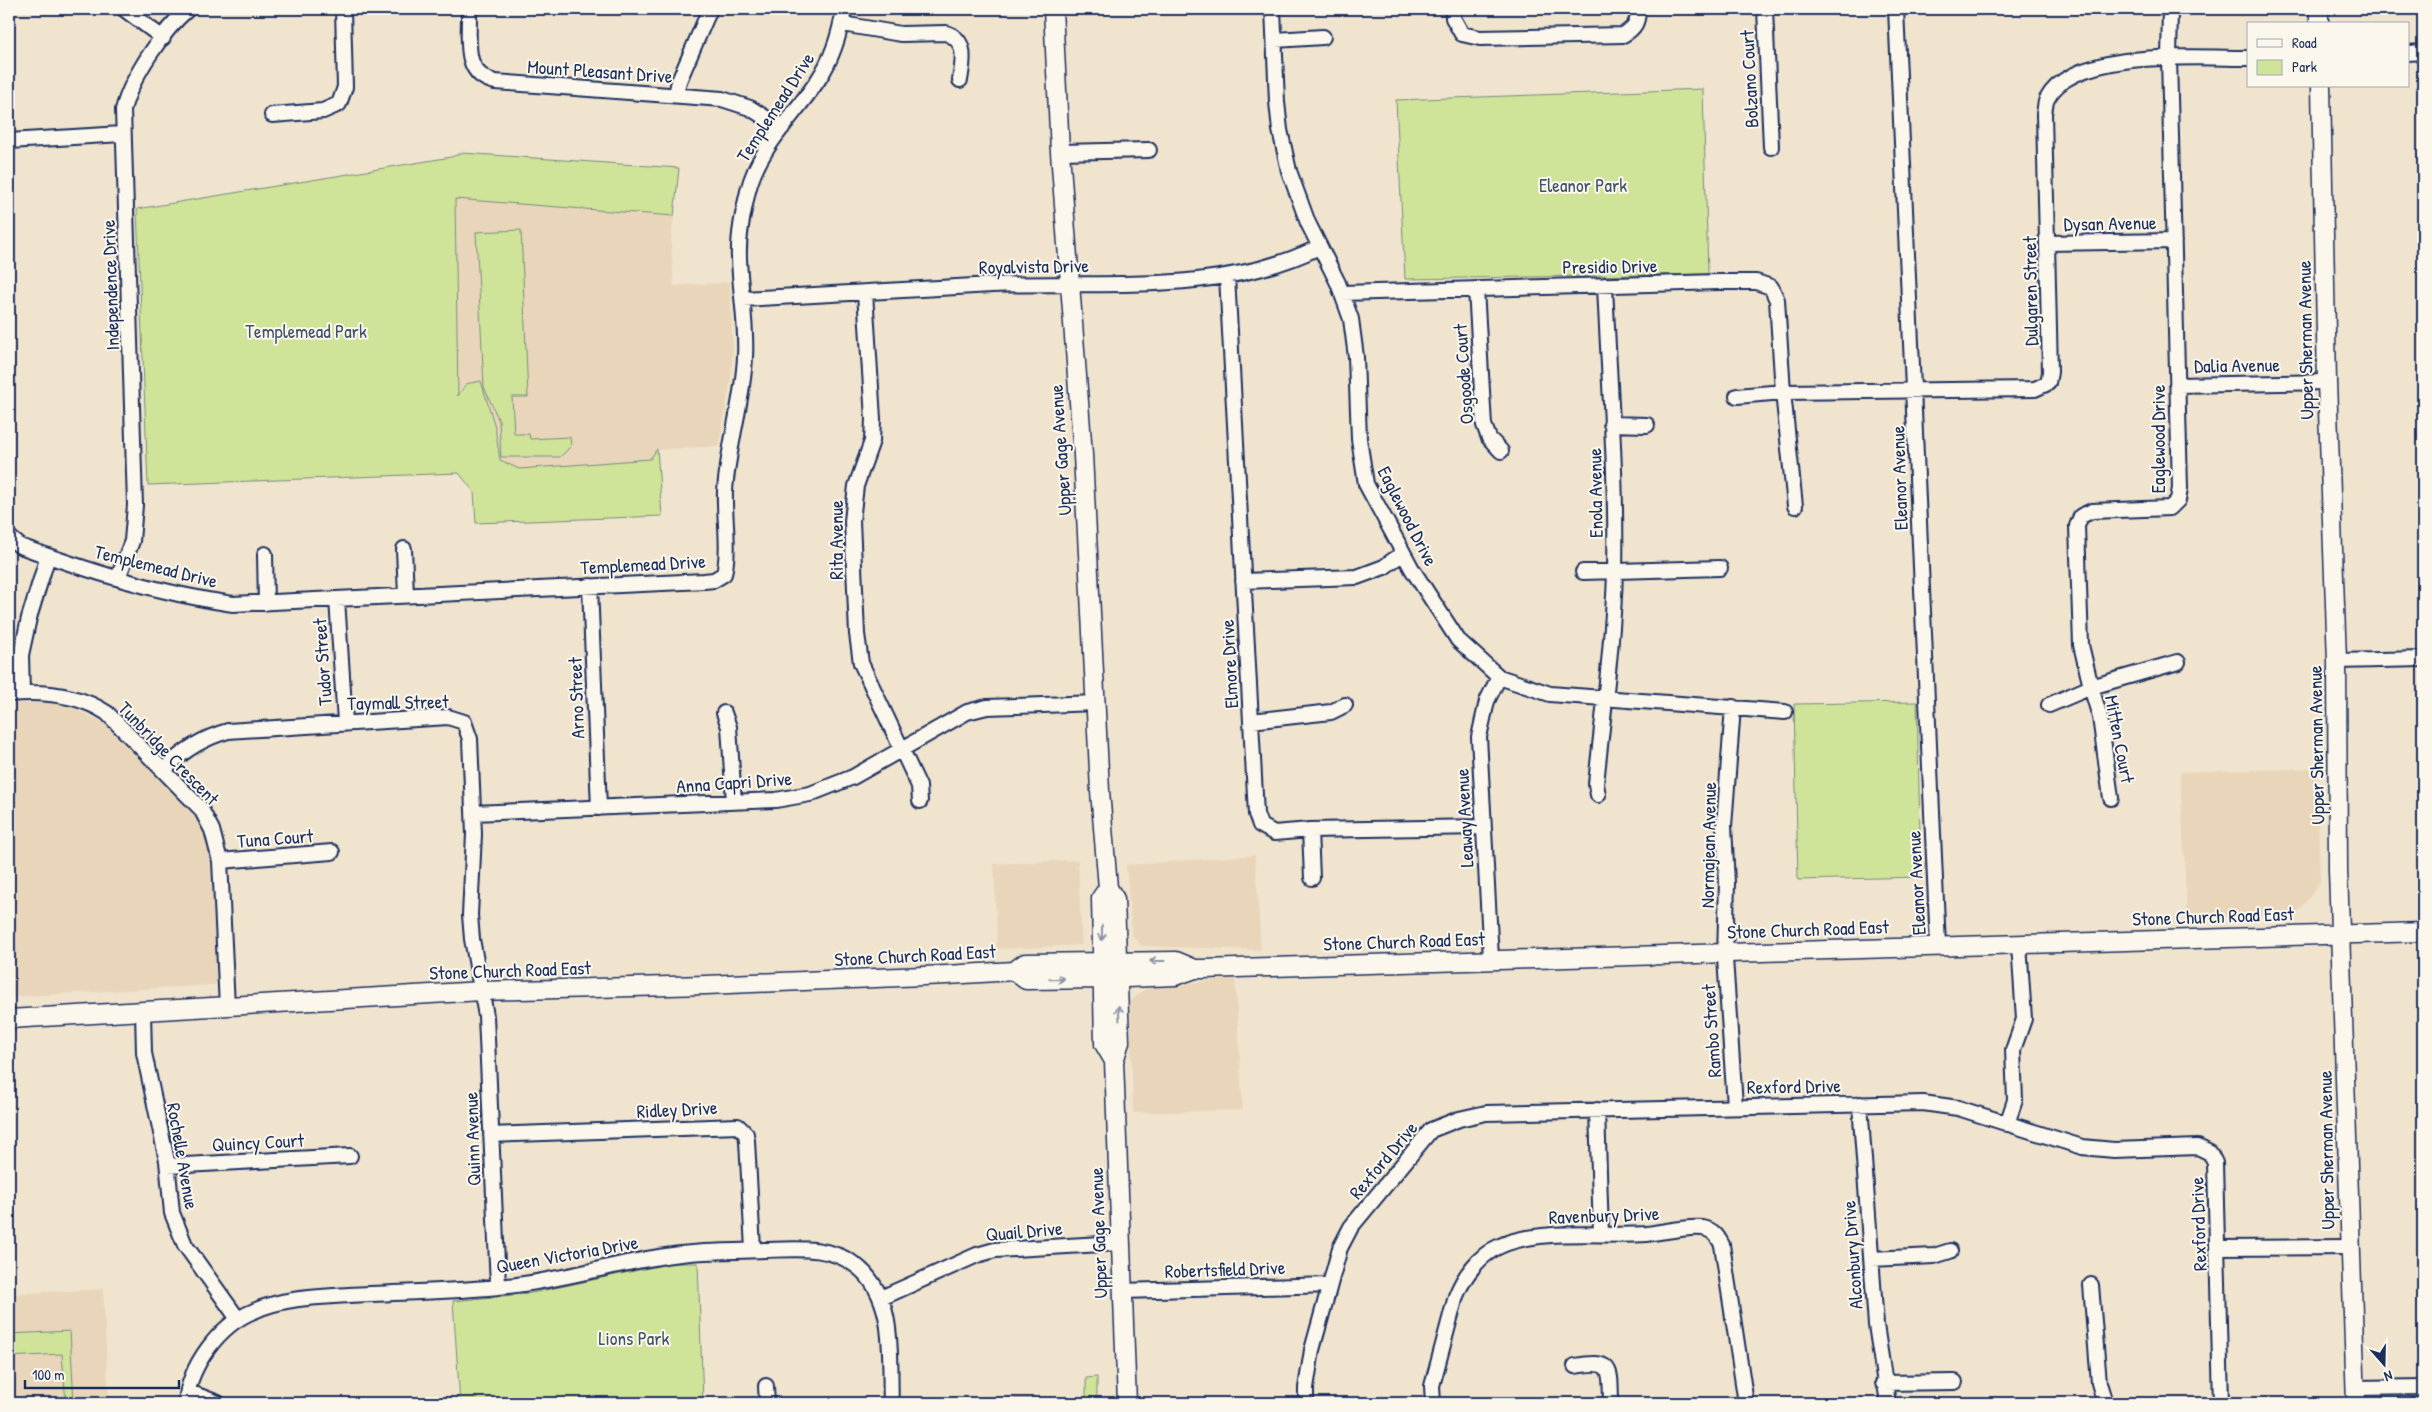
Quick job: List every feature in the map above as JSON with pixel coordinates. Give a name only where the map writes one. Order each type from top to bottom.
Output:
[{"type":"main road","name":"Upper Gage Avenue","points":[[1053,9],[1060,152],[1083,455],[1108,888],[1101,898],[1120,1042],[1114,1060],[1127,1403]]},
{"type":"main road","points":[[2319,9],[2319,22]]},
{"type":"main road","name":"Upper Sherman Avenue","points":[[2321,88],[2326,382],[2337,661],[2341,933],[2356,1396]]},
{"type":"main road","name":"Stone Church Road East","points":[[9,1019],[482,991],[706,985],[1014,971],[1025,963],[1175,976],[1195,969],[2423,932]]},
{"type":"street","points":[[124,9],[163,38]]},
{"type":"street","name":"Independence Drive","points":[[118,578],[132,541],[135,505],[122,134],[123,110],[132,83],[163,38],[188,9]]},
{"type":"street","points":[[272,115],[324,111],[339,104],[345,87],[343,9]]},
{"type":"street","name":"Mount Pleasant Drive","points":[[469,9],[470,58],[474,71],[483,80],[676,94],[734,102],[756,111],[782,128]]},
{"type":"street","points":[[676,94],[679,81],[710,9]]},
{"type":"street","name":"Templemead Drive","points":[[9,536],[20,546],[118,578],[196,599],[233,604],[704,581],[714,580],[724,574],[726,563],[725,495],[727,458],[740,404],[745,356],[739,257],[741,228],[749,188],[757,164],[819,78],[833,50],[842,24],[844,9]]},
{"type":"street","name":"Eaglewood Drive","points":[[1273,9],[1276,89],[1280,130],[1290,171],[1308,223],[1342,293],[1351,319],[1356,357],[1359,439],[1366,484],[1403,552],[1458,640],[1499,678],[1550,694],[1785,712]]},
{"type":"street","points":[[1452,9],[1453,18],[1462,34],[1480,38],[1623,35],[1633,29],[1638,20],[1638,9]]},
{"type":"street","name":"Bolzano Court","points":[[1765,9],[1771,147]]},
{"type":"street","name":"Eleanor Avenue","points":[[1896,9],[1915,390],[1938,946]]},
{"type":"street","name":"Eaglewood Drive","points":[[2091,687],[2081,645],[2077,526],[2081,516],[2092,511],[2170,508],[2178,500],[2180,488],[2169,58],[2170,9]]},
{"type":"street","points":[[842,24],[901,34],[946,33],[953,35],[960,43],[963,54],[960,80]]},
{"type":"street","points":[[1275,40],[1323,37]]},
{"type":"street","points":[[2410,52],[2423,52]]},
{"type":"street","name":"Dulgaren Street","points":[[1736,396],[1783,392],[2035,389],[2048,383],[2050,372],[2044,114],[2047,99],[2061,82],[2085,70],[2111,62],[2169,58],[2247,58]]},
{"type":"street","points":[[9,141],[122,134]]},
{"type":"street","points":[[1060,152],[1149,150]]},
{"type":"street","name":"Dysan Avenue","points":[[2047,243],[2174,241]]},
{"type":"street","name":"Royalvista Drive","points":[[743,299],[1070,283],[1125,284],[1227,276],[1274,266],[1319,247]]},
{"type":"street","name":"Elmore Drive","points":[[1227,276],[1256,814],[1260,824],[1274,833],[1310,830],[1482,827]]},
{"type":"street","name":"Presidio Drive","points":[[1342,293],[1756,282],[1771,287],[1777,300],[1783,392],[1795,506]]},
{"type":"street","name":"Enola Avenue","points":[[1598,795],[1596,784],[1615,570],[1605,285]]},
{"type":"street","name":"Osgoode Court","points":[[1476,289],[1484,425],[1489,438],[1501,450]]},
{"type":"street","name":"Rita Avenue","points":[[865,293],[873,419],[872,441],[856,486],[853,501],[852,521],[858,651],[864,674],[919,786],[920,801]]},
{"type":"street","name":"Dalia Avenue","points":[[2177,386],[2326,382]]},
{"type":"street","points":[[1611,424],[1647,425]]},
{"type":"street","points":[[404,549],[406,595]]},
{"type":"street","points":[[1243,580],[1358,577],[1384,567],[1403,552]]},
{"type":"street","points":[[265,554],[266,603]]},
{"type":"street","points":[[15,693],[28,618],[48,556]]},
{"type":"street","points":[[1583,572],[1720,568]]},
{"type":"street","name":"Arno Street","points":[[590,586],[599,808]]},
{"type":"street","name":"Tudor Street","points":[[337,599],[346,722]]},
{"type":"street","points":[[2337,661],[2423,659]]},
{"type":"street","points":[[2049,705],[2091,687],[2178,662]]},
{"type":"street","name":"Leaway Avenue","points":[[1491,959],[1482,827],[1479,737],[1488,701],[1499,678]]},
{"type":"street","name":"Mitten Court","points":[[2091,687],[2100,717],[2112,798]]},
{"type":"street","name":"Tunbridge Crescent","points":[[15,693],[69,696],[95,705],[107,714],[164,770],[208,819],[220,861],[227,1007]]},
{"type":"street","name":"Anna Capri Drive","points":[[473,813],[776,800],[810,794],[853,777],[902,750],[949,720],[978,709],[1096,703]]},
{"type":"street","points":[[1251,721],[1331,712],[1345,705]]},
{"type":"street","name":"Normajean Avenue","points":[[1725,953],[1727,884],[1724,826],[1733,707]]},
{"type":"street","points":[[724,713],[729,727],[734,802]]},
{"type":"street","name":"Taymall Street","points":[[164,770],[195,745],[210,736],[228,731],[448,717],[457,718],[464,722],[470,739],[473,813],[470,915],[482,991]]},
{"type":"street","points":[[1310,830],[1312,878]]},
{"type":"street","name":"Tuna Court","points":[[220,861],[332,852]]},
{"type":"street","points":[[2007,1124],[2015,1100],[2013,1050],[2024,1018],[2020,943]]},
{"type":"street","name":"Rambo Street","points":[[1725,953],[1735,1106]]},
{"type":"street","name":"Quinn Avenue","points":[[482,991],[486,1016],[498,1286]]},
{"type":"street","name":"Rochelle Avenue","points":[[143,1012],[144,1053],[168,1166],[172,1213],[185,1245],[238,1319]]},
{"type":"street","name":"Rexford Drive","points":[[1306,1403],[1309,1361],[1340,1248],[1351,1227],[1431,1130],[1458,1119],[1486,1113],[1923,1103],[1958,1108],[2082,1147],[2114,1150],[2198,1147],[2210,1153],[2215,1163],[2221,1403]]},
{"type":"street","name":"Alconbury Drive","points":[[1860,1104],[1871,1259],[1883,1383],[1888,1403]]},
{"type":"street","points":[[1597,1110],[1601,1234]]},
{"type":"street","name":"Ridley Drive","points":[[491,1135],[738,1126],[746,1134],[747,1141],[753,1249]]},
{"type":"street","name":"Quincy Court","points":[[168,1166],[350,1156]]},
{"type":"street","name":"Ravenbury Drive","points":[[1433,1403],[1432,1386],[1456,1296],[1462,1283],[1481,1258],[1498,1246],[1520,1238],[1645,1234],[1704,1228],[1716,1234],[1722,1245],[1746,1403]]},
{"type":"street","name":"Quail Drive","points":[[881,1298],[976,1255],[995,1250],[1120,1243]]},
{"type":"street","points":[[2218,1248],[2350,1247]]},
{"type":"street","name":"Queen Victoria Drive","points":[[187,1398],[193,1377],[212,1343],[238,1319],[269,1305],[294,1300],[511,1285],[662,1256],[753,1249],[810,1249],[834,1254],[856,1265],[870,1280],[881,1298],[888,1318],[892,1403]]},
{"type":"street","points":[[1871,1259],[1934,1256],[1950,1252]]},
{"type":"street","name":"Robertsfield Drive","points":[[1122,1291],[1330,1285]]},
{"type":"street","points":[[2091,1285],[2099,1382],[2105,1403]]},
{"type":"street","points":[[1575,1366],[1599,1363],[1607,1368],[1611,1379],[1611,1403]]},
{"type":"street","points":[[1883,1383],[1955,1382]]},
{"type":"street","points":[[766,1386],[767,1403]]},
{"type":"street","points":[[2356,1396],[2423,1387]]},
{"type":"street","points":[[187,1398],[218,1403]]},
{"type":"shaded area","points":[[462,153],[679,168],[671,242],[674,286],[730,282],[733,351],[731,379],[719,446],[657,450],[662,516],[476,523],[474,492],[459,473],[455,198]]},
{"type":"shaded area","points":[[43,702],[65,704],[102,722],[188,808],[199,822],[207,838],[210,854],[217,982],[214,985],[9,997],[9,704]]},
{"type":"shaded area","points":[[2317,768],[2320,883],[2297,913],[2187,919],[2180,772]]},
{"type":"shaded area","points":[[1255,855],[1261,950],[1142,946],[1132,935],[1126,865]]},
{"type":"shaded area","points":[[1078,860],[1082,945],[997,949],[994,864]]},
{"type":"shaded area","points":[[1235,978],[1243,1110],[1133,1113],[1130,1002],[1146,988]]},
{"type":"shaded area","points":[[103,1289],[109,1403],[9,1403],[9,1294]]},
{"type":"green space","name":"Eleanor Park","points":[[1703,89],[1708,274],[1405,279],[1396,100]]},
{"type":"green space","name":"Templemead Park","points":[[462,153],[679,168],[674,216],[455,199],[458,396],[466,384],[481,381],[495,427],[500,460],[519,469],[650,459],[657,449],[662,516],[476,523],[474,492],[459,473],[148,485],[137,209],[451,157]]},
{"type":"green space","points":[[521,230],[528,397],[512,397],[514,434],[529,434],[530,439],[570,437],[571,446],[560,457],[501,457],[499,421],[484,387],[476,232]]},
{"type":"green space","points":[[1917,702],[1921,877],[1798,880],[1794,704]]},
{"type":"green space","name":"Lions Park","points":[[671,1263],[698,1263],[703,1403],[460,1403],[453,1301],[532,1293]]},
{"type":"green space","points":[[70,1331],[74,1403],[66,1403],[62,1354],[9,1357],[9,1334]]},
{"type":"green space","points":[[1097,1377],[1097,1403],[1014,1403],[1014,1399],[1086,1398],[1086,1378]]}]
